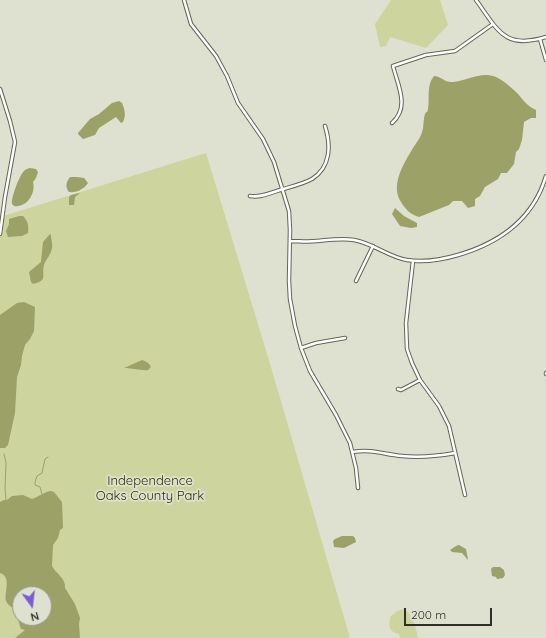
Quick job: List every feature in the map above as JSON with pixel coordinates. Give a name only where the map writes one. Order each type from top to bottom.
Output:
[{"type":"street","points":[[184,0],[191,24],[216,56],[227,76],[240,107],[268,147],[274,162],[289,211],[289,281],[290,299],[295,326],[301,348],[310,371],[350,443],[358,488]]},
{"type":"street","points":[[476,0],[502,34],[512,40],[524,42],[546,37]]},
{"type":"street","points":[[392,123],[400,114],[402,108],[401,96],[393,66],[426,55],[455,51],[494,24]]},
{"type":"street","points":[[540,39],[546,60]]},
{"type":"street","points":[[0,89],[15,142],[4,197],[0,234]]},
{"type":"street","points":[[250,196],[258,197],[283,189],[311,179],[321,171],[325,165],[330,147],[325,126]]},
{"type":"street","points":[[290,241],[348,239],[373,246],[406,260],[430,262],[441,260],[472,251],[498,239],[516,225],[524,217],[536,199],[546,176]]},
{"type":"street","points":[[356,281],[373,246]]},
{"type":"street","points":[[414,261],[407,313],[406,339],[412,363],[420,380],[439,406],[449,426],[465,495]]},
{"type":"street","points":[[301,348],[316,343],[345,338]]},
{"type":"street","points":[[398,389],[401,390],[420,380]]},
{"type":"street","points":[[352,452],[370,450],[393,455],[410,456],[455,453]]},
{"type":"green space","points":[[391,0],[440,0],[448,25],[426,48],[390,37],[386,46],[380,47],[375,24]]},
{"type":"green space","name":"Independence Oaks County Park","points":[[206,153],[271,367],[350,638],[0,638],[0,217]]},
{"type":"green space","points":[[404,609],[412,618],[418,638],[400,638],[399,634],[390,628],[390,617],[397,611]]},
{"type":"shaded area","points":[[481,75],[498,78],[518,94],[527,105],[536,110],[536,118],[531,118],[524,122],[522,140],[519,149],[516,152],[514,164],[507,173],[501,173],[498,179],[485,187],[480,196],[475,199],[475,206],[468,208],[462,201],[453,201],[449,205],[419,217],[413,215],[404,207],[398,195],[397,188],[402,167],[419,139],[423,128],[424,116],[429,105],[430,84],[434,76],[450,82]]},
{"type":"shaded area","points":[[119,101],[122,103],[124,111],[125,117],[123,122],[121,123],[116,117],[99,128],[95,135],[83,139],[78,134],[90,119],[99,114],[112,103]]},
{"type":"shaded area","points":[[30,168],[36,169],[38,172],[33,182],[34,186],[32,195],[23,205],[14,206],[12,201],[18,182],[24,171]]},
{"type":"shaded area","points":[[70,177],[84,178],[88,183],[80,190],[69,192],[66,184]]},
{"type":"shaded area","points":[[80,193],[75,197],[74,205],[69,205],[69,197]]},
{"type":"shaded area","points":[[395,208],[404,216],[417,223],[417,227],[411,228],[400,226],[392,214]]},
{"type":"shaded area","points":[[23,216],[26,220],[28,233],[22,236],[8,237],[6,231],[9,224],[9,219]]},
{"type":"shaded area","points":[[50,234],[52,246],[51,253],[44,265],[43,279],[33,284],[31,282],[29,272],[41,262],[43,242]]},
{"type":"shaded area","points":[[24,302],[35,307],[34,331],[25,345],[17,377],[15,413],[8,445],[5,448],[0,448],[0,315],[17,303]]},
{"type":"shaded area","points":[[142,360],[147,362],[151,367],[148,370],[124,368]]},
{"type":"shaded area","points":[[51,491],[54,492],[62,502],[63,528],[60,530],[58,538],[53,545],[52,566],[64,581],[65,588],[75,604],[80,618],[80,638],[15,638],[25,630],[21,629],[20,626],[52,626],[52,586],[12,586],[12,607],[6,601],[7,581],[4,575],[0,573],[0,502],[7,500],[12,496],[23,495],[32,499],[43,493]]},
{"type":"shaded area","points":[[342,536],[353,536],[356,542],[344,548],[334,547],[333,541]]},
{"type":"shaded area","points":[[459,545],[466,549],[468,560],[462,553],[452,552],[450,550]]},
{"type":"shaded area","points":[[493,567],[500,567],[504,570],[505,575],[503,578],[497,579],[496,577],[492,576],[491,569]]},
{"type":"waterway","points":[[4,454],[6,463],[6,500]]},
{"type":"waterway","points":[[42,494],[40,487],[35,485],[35,482],[37,476],[42,473],[45,459],[48,457]]}]
